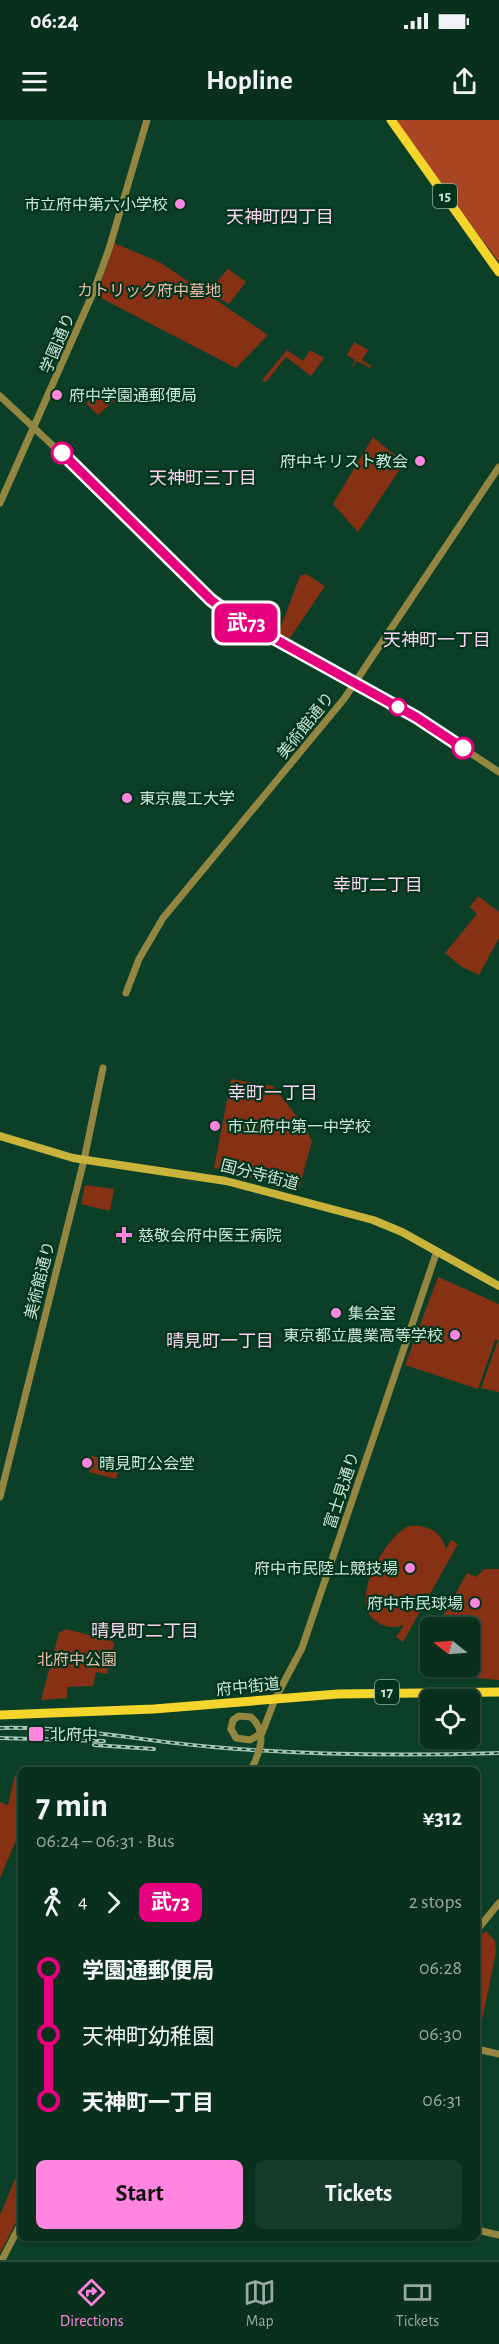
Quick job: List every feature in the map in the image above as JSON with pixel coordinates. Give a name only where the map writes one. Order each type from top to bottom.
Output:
[{"type":"main road","name":"15","points":[[391,120],[499,272]]},
{"type":"main road","name":"国分寺街道","points":[[1,1140],[84,1160],[207,1177],[373,1220],[437,1251],[499,1286]]},
{"type":"main road","name":"府中街道","points":[[0,1714],[154,1709],[338,1694],[499,1692]]},
{"type":"street","name":"学園通り","points":[[0,503],[103,267],[147,120]]},
{"type":"street","points":[[0,396],[35,427],[211,600],[230,614],[416,717],[499,772]]},
{"type":"street","name":"美術館通り","points":[[126,993],[139,958],[168,911],[355,683],[499,467]]},
{"type":"street","name":"美術館通り","points":[[0,1497],[84,1160],[103,1068]]},
{"type":"street","name":"富士見通り","points":[[252,1767],[261,1741],[260,1734],[258,1725],[251,1717],[239,1716],[233,1720],[231,1729],[234,1736],[250,1740],[259,1736],[260,1734],[275,1699],[302,1648],[437,1251]]},
{"type":"street","points":[[480,1925],[499,1904]]},
{"type":"street","points":[[480,2050],[499,2054]]},
{"type":"street","points":[[2,2260],[18,2229]]},
{"type":"street","points":[[480,2231],[499,2235]]},
{"type":"green space","name":"カトリック府中墓地","points":[[114,243],[161,263],[268,335],[236,368],[97,296]]},
{"type":"green space","points":[[228,269],[246,282],[229,304],[208,292]]},
{"type":"green space","points":[[354,342],[368,350],[362,360],[371,366],[370,368],[357,361],[351,369],[355,360],[347,355]]},
{"type":"green space","points":[[287,350],[303,361],[310,350],[324,358],[311,376],[286,357],[266,382],[262,380]]},
{"type":"green space","points":[[106,386],[118,397],[98,415],[86,403]]},
{"type":"green space","points":[[373,437],[404,463],[358,532],[333,504]]},
{"type":"green space","points":[[306,574],[325,586],[288,641],[277,637],[300,576]]},
{"type":"green space","points":[[478,896],[499,912],[499,938],[479,975],[462,967],[445,953],[477,914],[470,907]]},
{"type":"green space","points":[[231,1079],[273,1086],[302,1123],[312,1141],[299,1189],[214,1168]]},
{"type":"green space","points":[[85,1185],[114,1189],[110,1211],[81,1204]]},
{"type":"green space","name":"東京都立農業高等学校","points":[[438,1277],[499,1304],[499,1341],[495,1340],[478,1389],[405,1365]]},
{"type":"green space","points":[[499,1342],[499,1392],[481,1388]]},
{"type":"green space","points":[[92,1456],[121,1463],[116,1479],[89,1472]]},
{"type":"green space","name":"府中市民陸上競技場","points":[[409,1526],[421,1526],[437,1533],[446,1549],[451,1540],[458,1544],[403,1642],[396,1637],[404,1625],[390,1627],[377,1622],[369,1613],[366,1601],[367,1586],[381,1556],[390,1542]]},
{"type":"green space","name":"府中市民球場","points":[[484,1569],[499,1569],[499,1680],[467,1677],[480,1677],[480,1617],[443,1617],[467,1573],[476,1577]]},
{"type":"green space","name":"北府中公園","points":[[66,1629],[112,1641],[114,1644],[107,1674],[96,1672],[93,1686],[67,1687],[67,1698],[41,1700],[59,1633]]},
{"type":"green space","points":[[15,1775],[18,1775],[18,1836],[0,1878],[0,1802],[8,1805]]},
{"type":"green space","points":[[486,1931],[495,1941],[496,1952],[480,2030],[480,1936]]},
{"type":"green space","points":[[18,2172],[18,2219],[0,2253],[0,2215]]},
{"type":"shaded area","points":[[391,120],[499,120],[499,262]]},
{"type":"railway","points":[[0,1728],[54,1729],[213,1747],[284,1752],[392,1755],[499,1753]]},
{"type":"railway","points":[[0,1738],[104,1741]]},
{"type":"railway","points":[[94,1745],[154,1749]]},
{"type":"bus line","name":"武73","points":[[62,453],[211,600],[230,614],[416,717],[463,748]]},
{"type":"place","name":"市立府中第六小学校","points":[[180,204]]},
{"type":"place","name":"府中学園通郵便局","points":[[57,395]]},
{"type":"place","name":"府中キリスト教会","points":[[420,461]]},
{"type":"place","name":"東京農工大学","points":[[127,798]]},
{"type":"place","name":"市立府中第一中学校","points":[[215,1126]]},
{"type":"place","name":"慈敬会府中医王病院","points":[[124,1235]]},
{"type":"place","name":"集会室","points":[[336,1313]]},
{"type":"place","name":"東京都立農業高等学校","points":[[455,1335]]},
{"type":"place","name":"晴見町公会堂","points":[[87,1463]]},
{"type":"place","name":"府中市民陸上競技場","points":[[410,1568]]},
{"type":"place","name":"府中市民球場","points":[[475,1603]]},
{"type":"place","name":"北府中","points":[[36,1734]]},
{"type":"district","name":"天神町四丁目","points":[[280,217]]},
{"type":"district","name":"天神町三丁目","points":[[203,478]]},
{"type":"district","name":"天神町一丁目","points":[[437,640]]},
{"type":"district","name":"幸町二丁目","points":[[378,885]]},
{"type":"district","name":"幸町一丁目","points":[[273,1093]]},
{"type":"district","name":"晴見町一丁目","points":[[220,1341]]},
{"type":"district","name":"晴見町二丁目","points":[[145,1631]]}]
